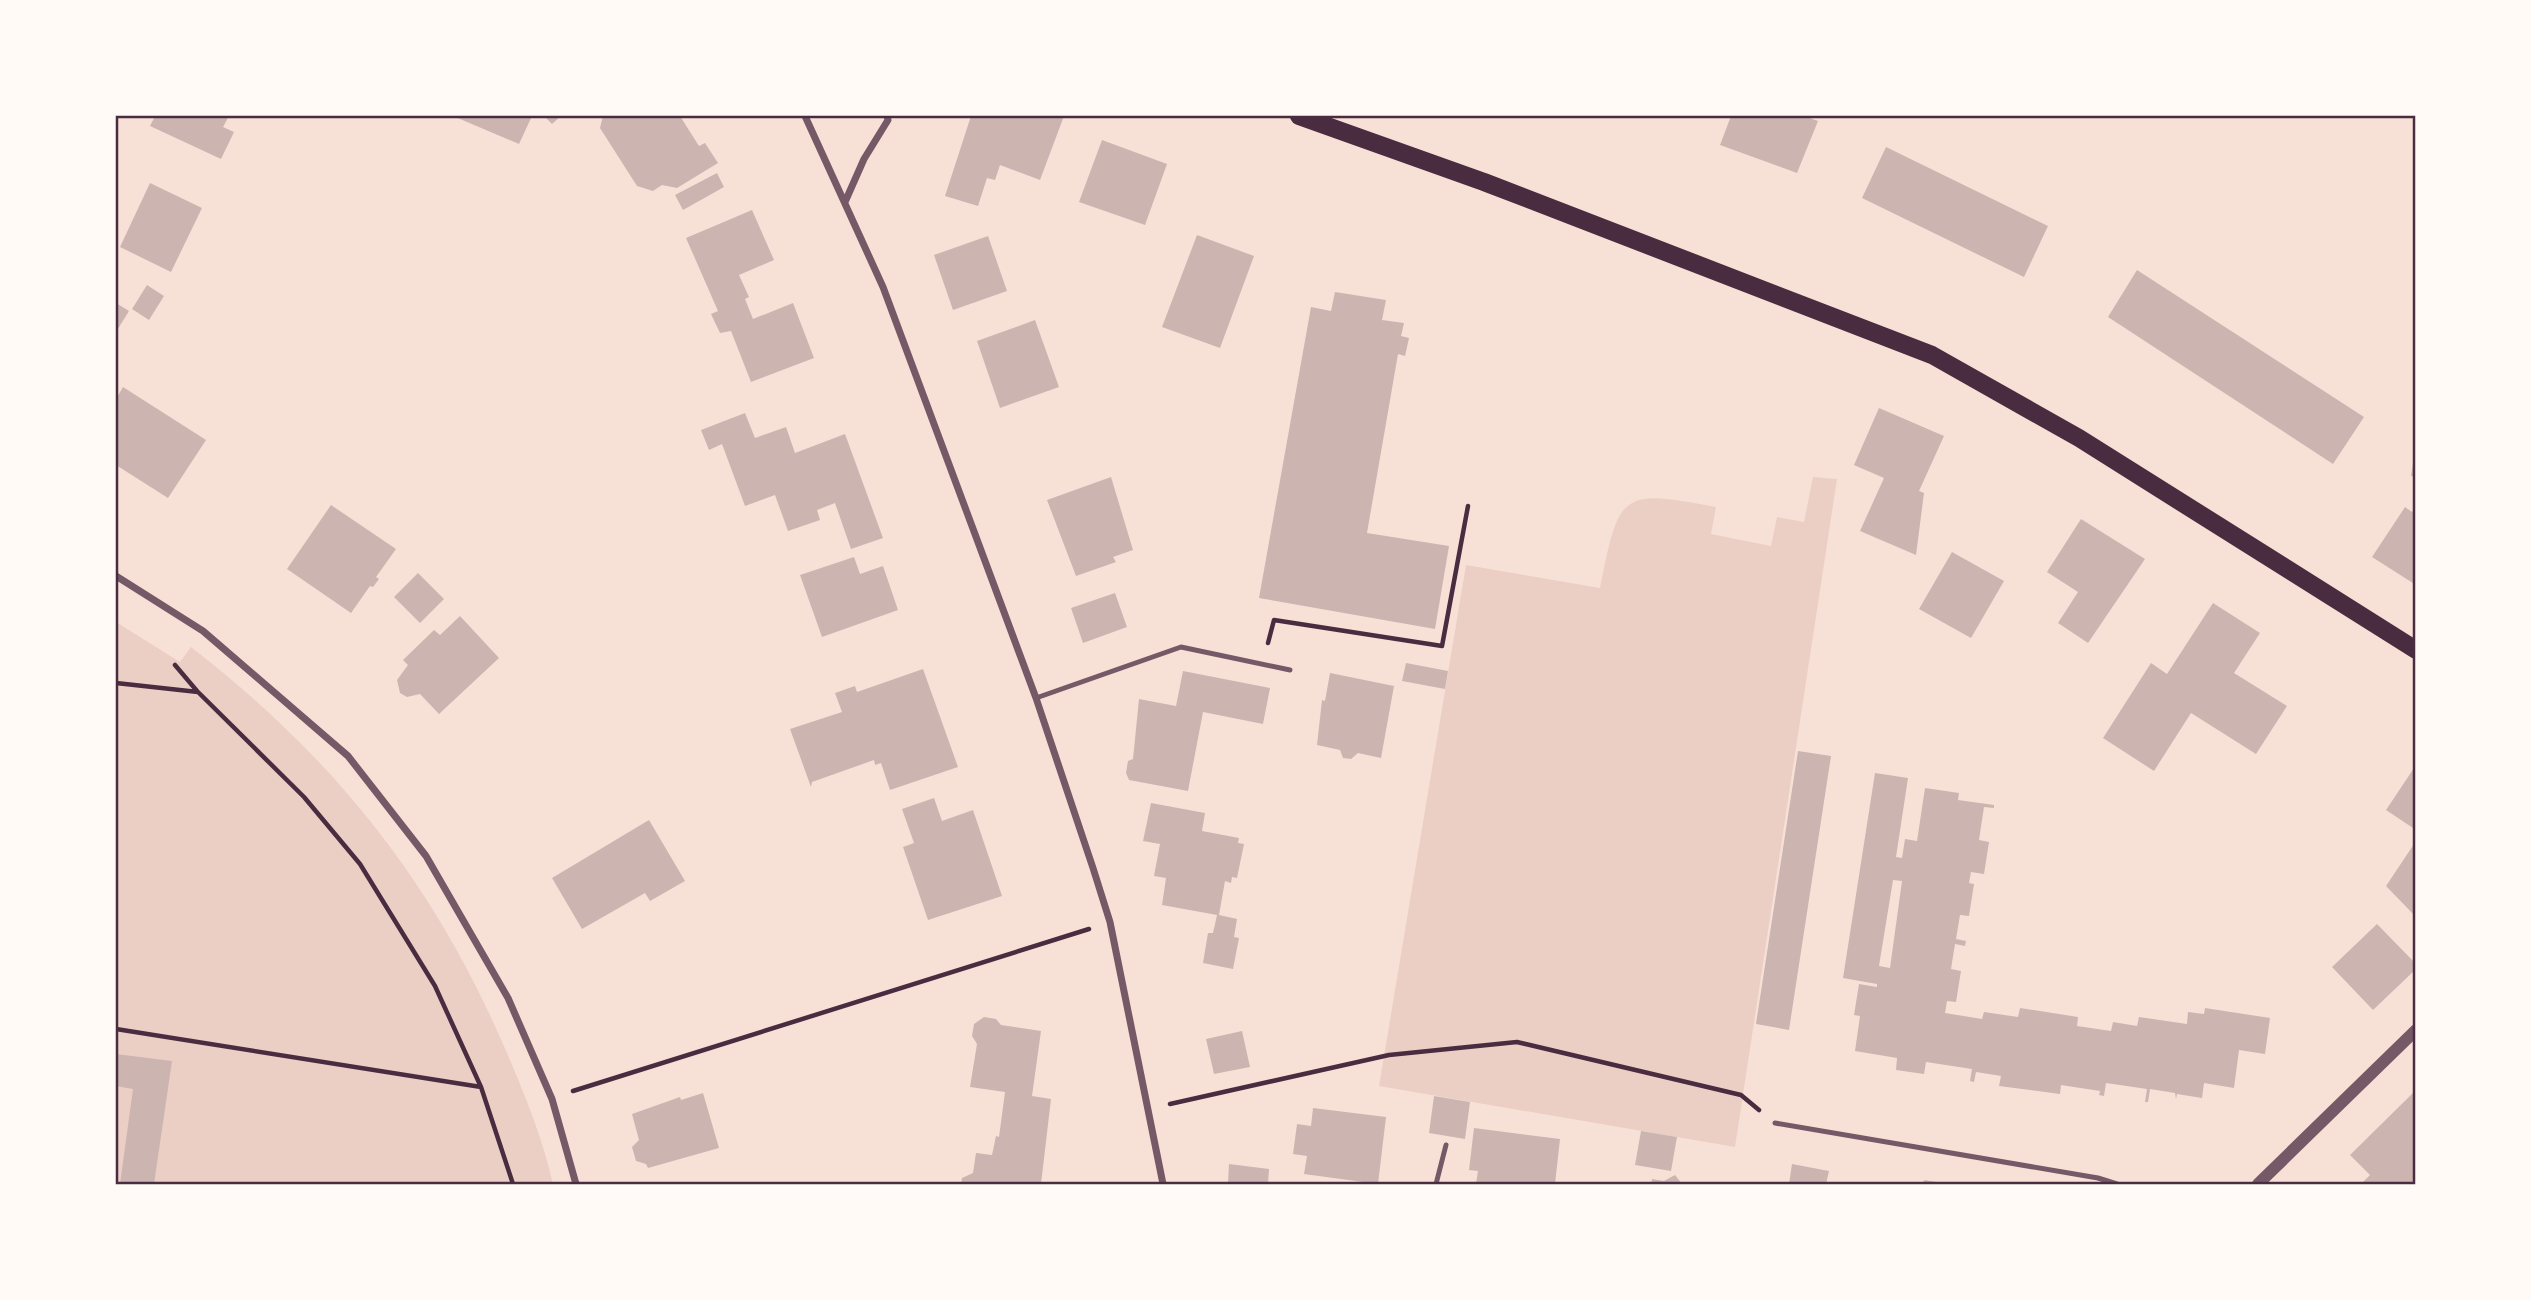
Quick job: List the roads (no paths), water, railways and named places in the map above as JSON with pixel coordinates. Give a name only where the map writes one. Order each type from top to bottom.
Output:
[{"type":"main road","points":[[1299,116],[1483,182],[1932,355],[2079,438],[2416,650]]},
{"type":"street","points":[[806,116],[883,287],[1037,698],[1110,922],[1163,1185]]},
{"type":"street","points":[[845,202],[864,159],[888,120],[887,116]]},
{"type":"street","points":[[116,576],[204,631],[348,756],[426,856],[508,998],[552,1099],[576,1185]]},
{"type":"street","points":[[2258,1185],[2416,1030]]},
{"type":"lane","points":[[1037,698],[1181,647],[1290,670]]},
{"type":"lane","points":[[1775,1123],[2098,1178],[2117,1185]]},
{"type":"lane","points":[[1436,1185],[1446,1145]]}]
